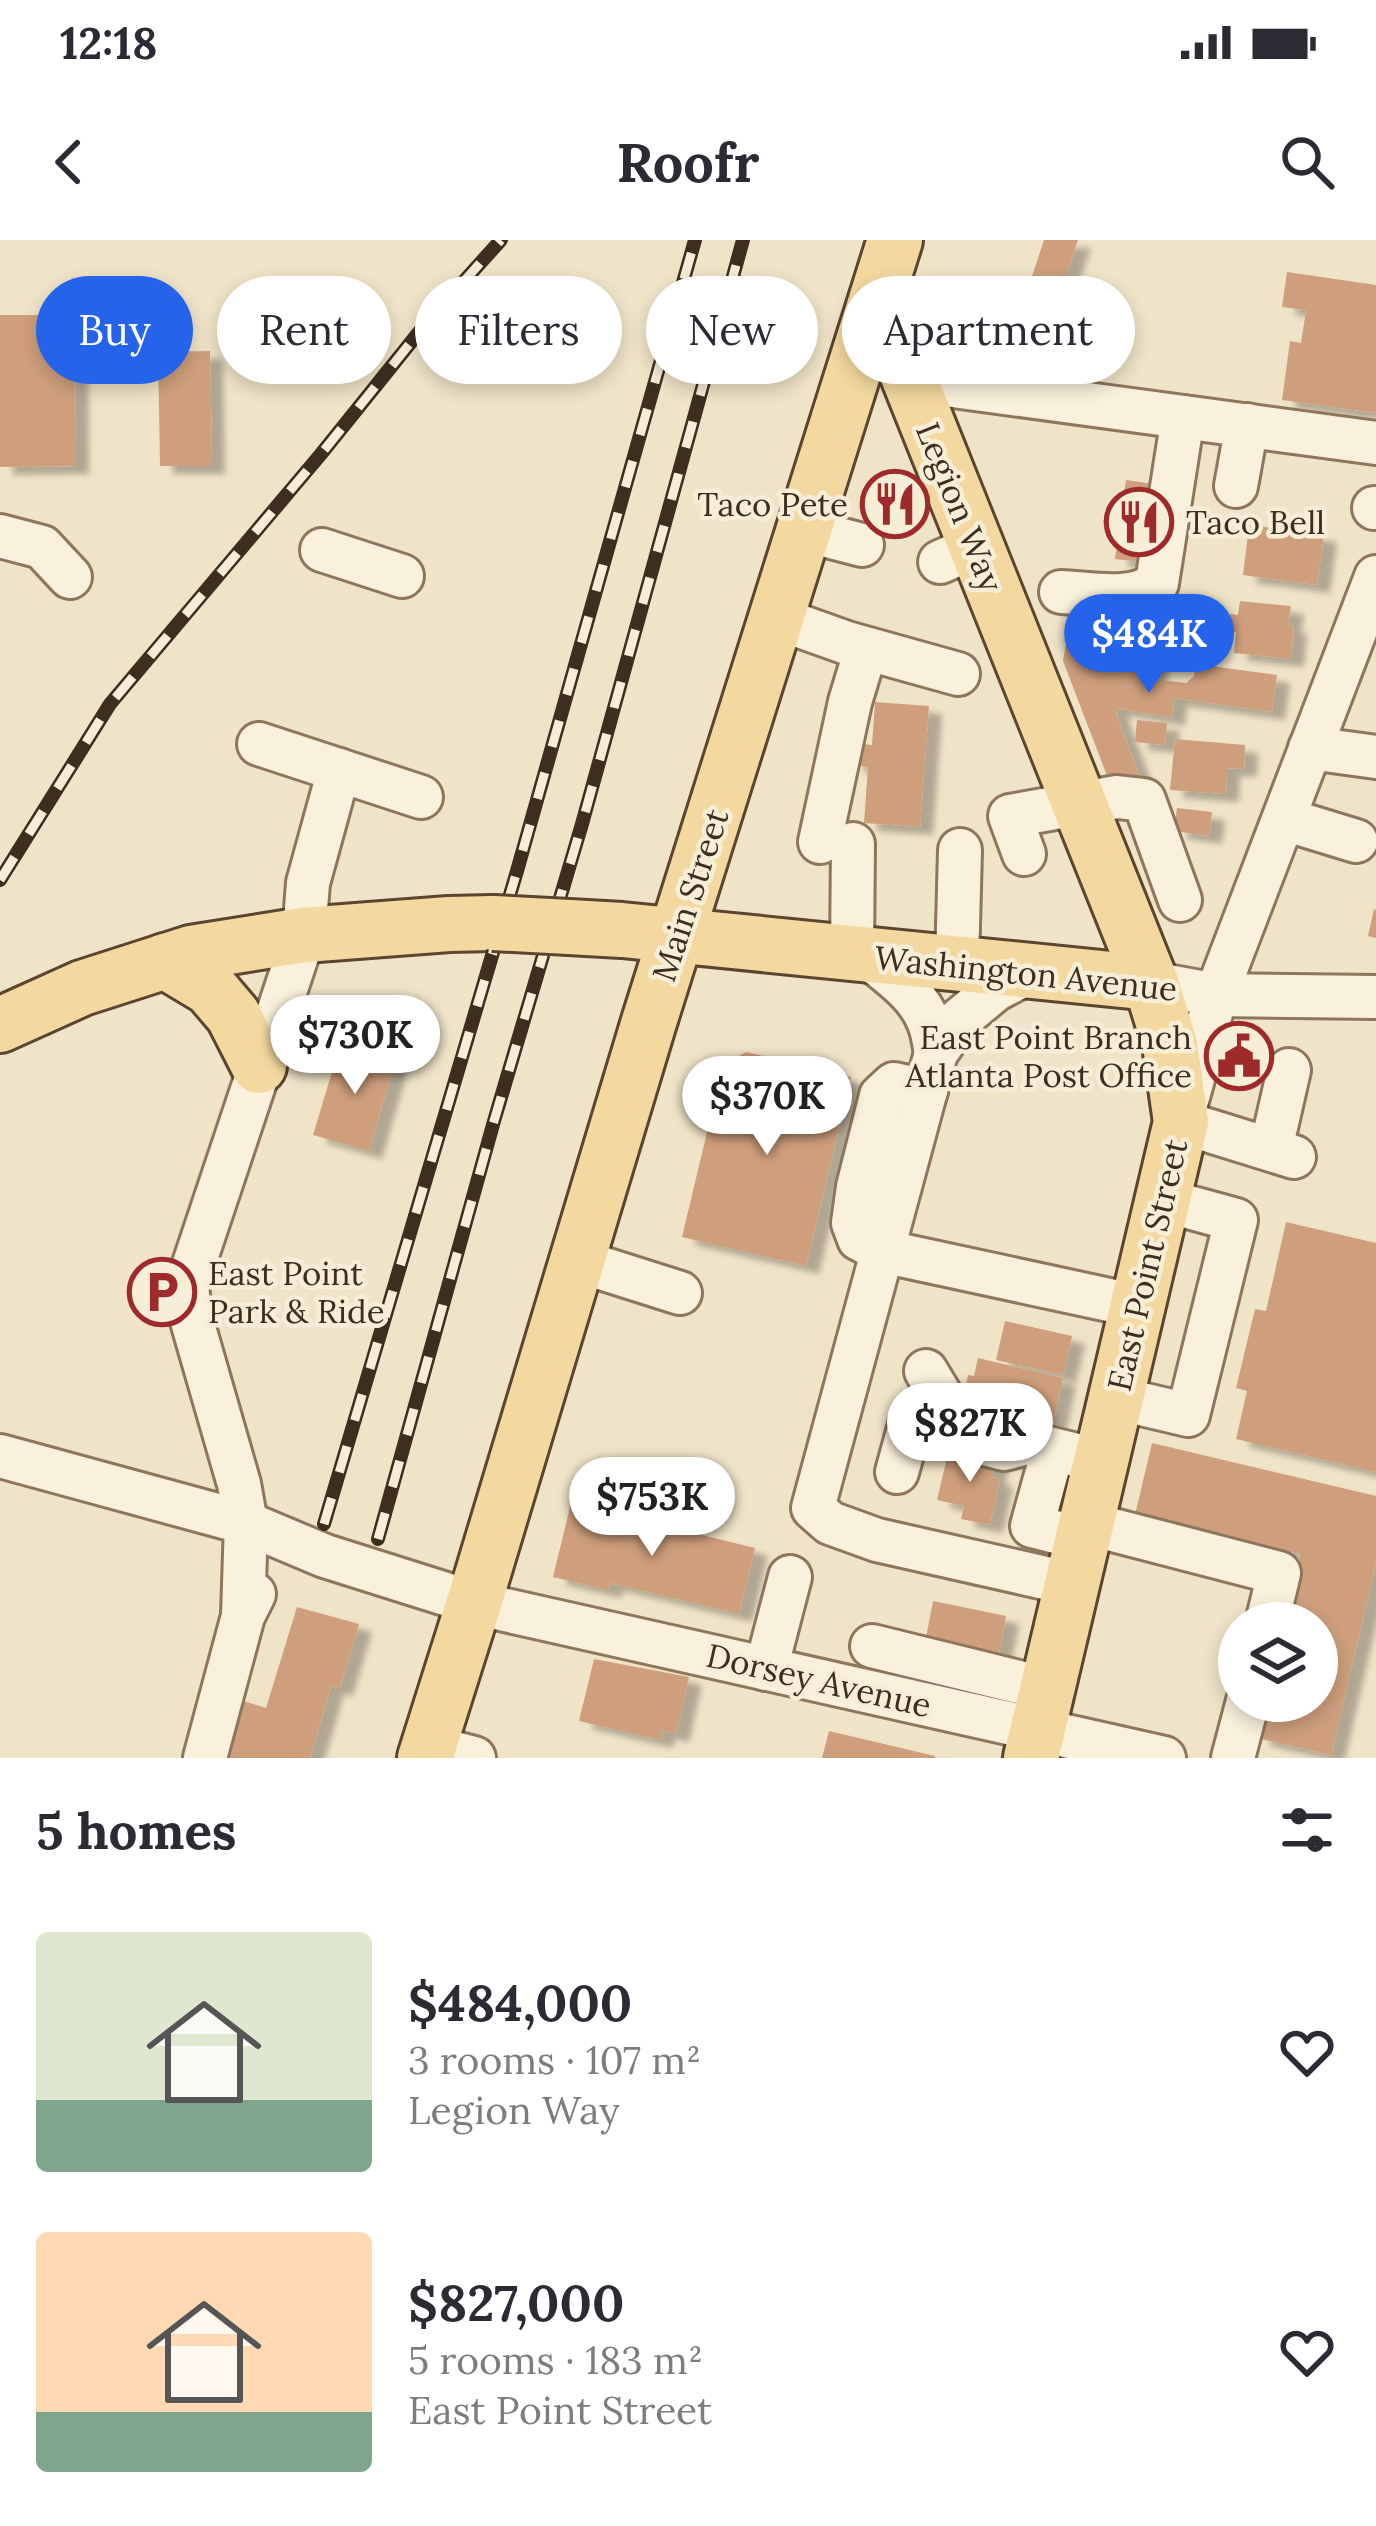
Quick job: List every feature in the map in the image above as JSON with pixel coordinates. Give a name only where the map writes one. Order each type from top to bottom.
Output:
[{"type":"main road","name":"Main Street","points":[[884,276],[895,240]]},
{"type":"main road","name":"Main Street","points":[[442,1754],[474,1603],[850,384]]},
{"type":"main road","name":"Legion Way","points":[[911,384],[958,554],[1078,802],[1151,983]]},
{"type":"main road","name":"Washington Avenue","points":[[0,1025],[82,988],[191,953],[304,934],[493,923],[622,930],[1151,983]]},
{"type":"main road","points":[[165,961],[210,988],[233,1015],[259,1066]]},
{"type":"main road","name":"East Point Street","points":[[1039,1726],[1080,1548],[1060,1451],[1116,1398],[1181,1122],[1170,1045],[1151,983]]},
{"type":"street","points":[[929,384],[1087,418],[1183,417],[1376,442]]},
{"type":"street","points":[[1060,592],[1128,594],[1147,591],[1157,583],[1183,417]]},
{"type":"street","points":[[1236,486],[1246,425]]},
{"type":"street","points":[[805,530],[862,545]]},
{"type":"street","points":[[0,536],[42,547],[70,577]]},
{"type":"street","points":[[322,550],[402,576]]},
{"type":"street","name":"East Point Street","points":[[1181,1122],[1216,995],[1310,748],[1364,642],[1376,577]]},
{"type":"street","points":[[777,618],[958,674]]},
{"type":"street","points":[[866,649],[850,702],[837,843],[860,955],[904,986],[922,1010],[929,1023],[931,1072]]},
{"type":"street","points":[[259,744],[421,797]]},
{"type":"street","points":[[1310,748],[1376,757]]},
{"type":"street","points":[[244,1616],[246,1523],[190,1314],[187,1285],[304,934],[308,883],[339,770]]},
{"type":"street","points":[[1024,854],[1010,816],[1117,797],[1144,800],[1180,900]]},
{"type":"street","points":[[1284,819],[1356,841]]},
{"type":"street","points":[[957,964],[960,850]]},
{"type":"street","points":[[1031,971],[995,990],[959,1020],[931,1072],[894,1084],[881,1096],[853,1222],[859,1239],[882,1251],[1138,1306]]},
{"type":"street","name":"Washington Avenue","points":[[1151,983],[1216,995],[1314,980],[1376,997]]},
{"type":"street","points":[[1181,1122],[1282,1153],[1289,1070]]},
{"type":"street","points":[[1116,1398],[1188,1415],[1236,1220],[1162,1200]]},
{"type":"street","points":[[882,1251],[813,1508],[830,1523],[877,1540],[1080,1548],[1279,1573],[1272,1602]]},
{"type":"street","points":[[578,1262],[680,1294]]},
{"type":"street","points":[[926,1371],[950,1411],[1007,1424],[1060,1451]]},
{"type":"street","points":[[897,1472],[910,1425],[1004,1448],[1060,1451]]},
{"type":"street","name":"Dorsey Avenue","points":[[0,1456],[246,1523],[326,1556],[474,1603],[817,1690],[861,1690],[1039,1726],[1164,1758]]},
{"type":"street","points":[[205,1758],[256,1588],[290,1561],[326,1556]]},
{"type":"street","points":[[755,1673],[790,1576]]},
{"type":"street","points":[[861,1690],[876,1630],[1039,1726]]},
{"type":"street","points":[[1233,1758],[1242,1722]]},
{"type":"building","points":[[1044,240],[1078,240],[1066,276],[1032,276]]},
{"type":"building","points":[[1287,272],[1376,285],[1376,413],[1282,400],[1290,341],[1301,343],[1306,310],[1282,307]]},
{"type":"building","points":[[0,315],[36,315],[36,384],[75,384],[76,466],[0,467]]},
{"type":"building","points":[[193,351],[210,351],[212,466],[160,466],[159,384],[193,384]]},
{"type":"building","name":"Taco Bell","points":[[1126,480],[1162,485],[1152,563],[1115,559]]},
{"type":"building","points":[[885,486],[909,488],[906,518],[881,516]]},
{"type":"building","points":[[1249,525],[1324,534],[1317,585],[1243,575]]},
{"type":"building","points":[[1240,601],[1291,606],[1291,659],[1234,653],[1236,632],[1228,631],[1230,614],[1238,615]]},
{"type":"building","points":[[1066,643],[1157,654],[1153,679],[1186,683],[1194,676],[1195,664],[1277,675],[1272,712],[1174,698],[1172,718],[1117,708],[1143,786],[1109,781],[1063,661]]},
{"type":"building","points":[[875,702],[929,706],[920,827],[864,823],[868,767],[851,765],[853,743],[872,745]]},
{"type":"building","points":[[1137,720],[1167,723],[1165,745],[1135,742]]},
{"type":"building","points":[[1175,739],[1245,745],[1244,769],[1227,768],[1226,794],[1170,790]]},
{"type":"building","points":[[1177,808],[1212,812],[1209,836],[1174,831]]},
{"type":"building","points":[[1376,910],[1376,938],[1368,936]]},
{"type":"building","points":[[341,1042],[396,1058],[369,1151],[313,1135]]},
{"type":"building","points":[[746,1052],[851,1077],[806,1266],[682,1237],[723,1065]]},
{"type":"building","points":[[1286,1222],[1376,1243],[1376,1472],[1236,1439],[1247,1391],[1236,1388],[1255,1309],[1266,1311]]},
{"type":"building","points":[[1005,1321],[1072,1336],[1063,1375],[996,1360]]},
{"type":"building","points":[[978,1358],[1063,1378],[1053,1425],[1043,1423],[1042,1427],[995,1416],[973,1406],[975,1394],[965,1392]]},
{"type":"building","points":[[1152,1443],[1376,1496],[1376,1563],[1331,1755],[1257,1738],[1260,1722],[1338,1722],[1338,1602],[1289,1602],[1300,1554],[1135,1515]]},
{"type":"building","points":[[949,1449],[996,1459],[992,1477],[1000,1479],[990,1525],[961,1519],[964,1506],[937,1500]]},
{"type":"building","points":[[571,1503],[755,1548],[739,1614],[610,1583],[608,1590],[553,1577]]},
{"type":"building","points":[[933,1601],[1006,1616],[997,1664],[924,1648]]},
{"type":"building","points":[[297,1607],[359,1624],[340,1688],[331,1686],[310,1758],[217,1758],[234,1698],[266,1708]]},
{"type":"building","points":[[594,1659],[689,1677],[676,1734],[662,1731],[660,1740],[579,1721]]},
{"type":"building","points":[[829,1731],[935,1756],[935,1758],[822,1758]]},
{"type":"railway","points":[[0,880],[110,704],[428,321],[501,240]]},
{"type":"railway","points":[[324,1524],[517,871],[695,240]]},
{"type":"railway","points":[[378,1539],[743,240]]},
{"type":"place","name":"Taco Pete","points":[[895,504]]},
{"type":"place","name":"Taco Bell","points":[[1139,522]]},
{"type":"place","name":"East Point Branch Atlanta Post Office","points":[[1239,1056]]},
{"type":"place","name":"East Point Park & Ride","points":[[162,1292]]}]
